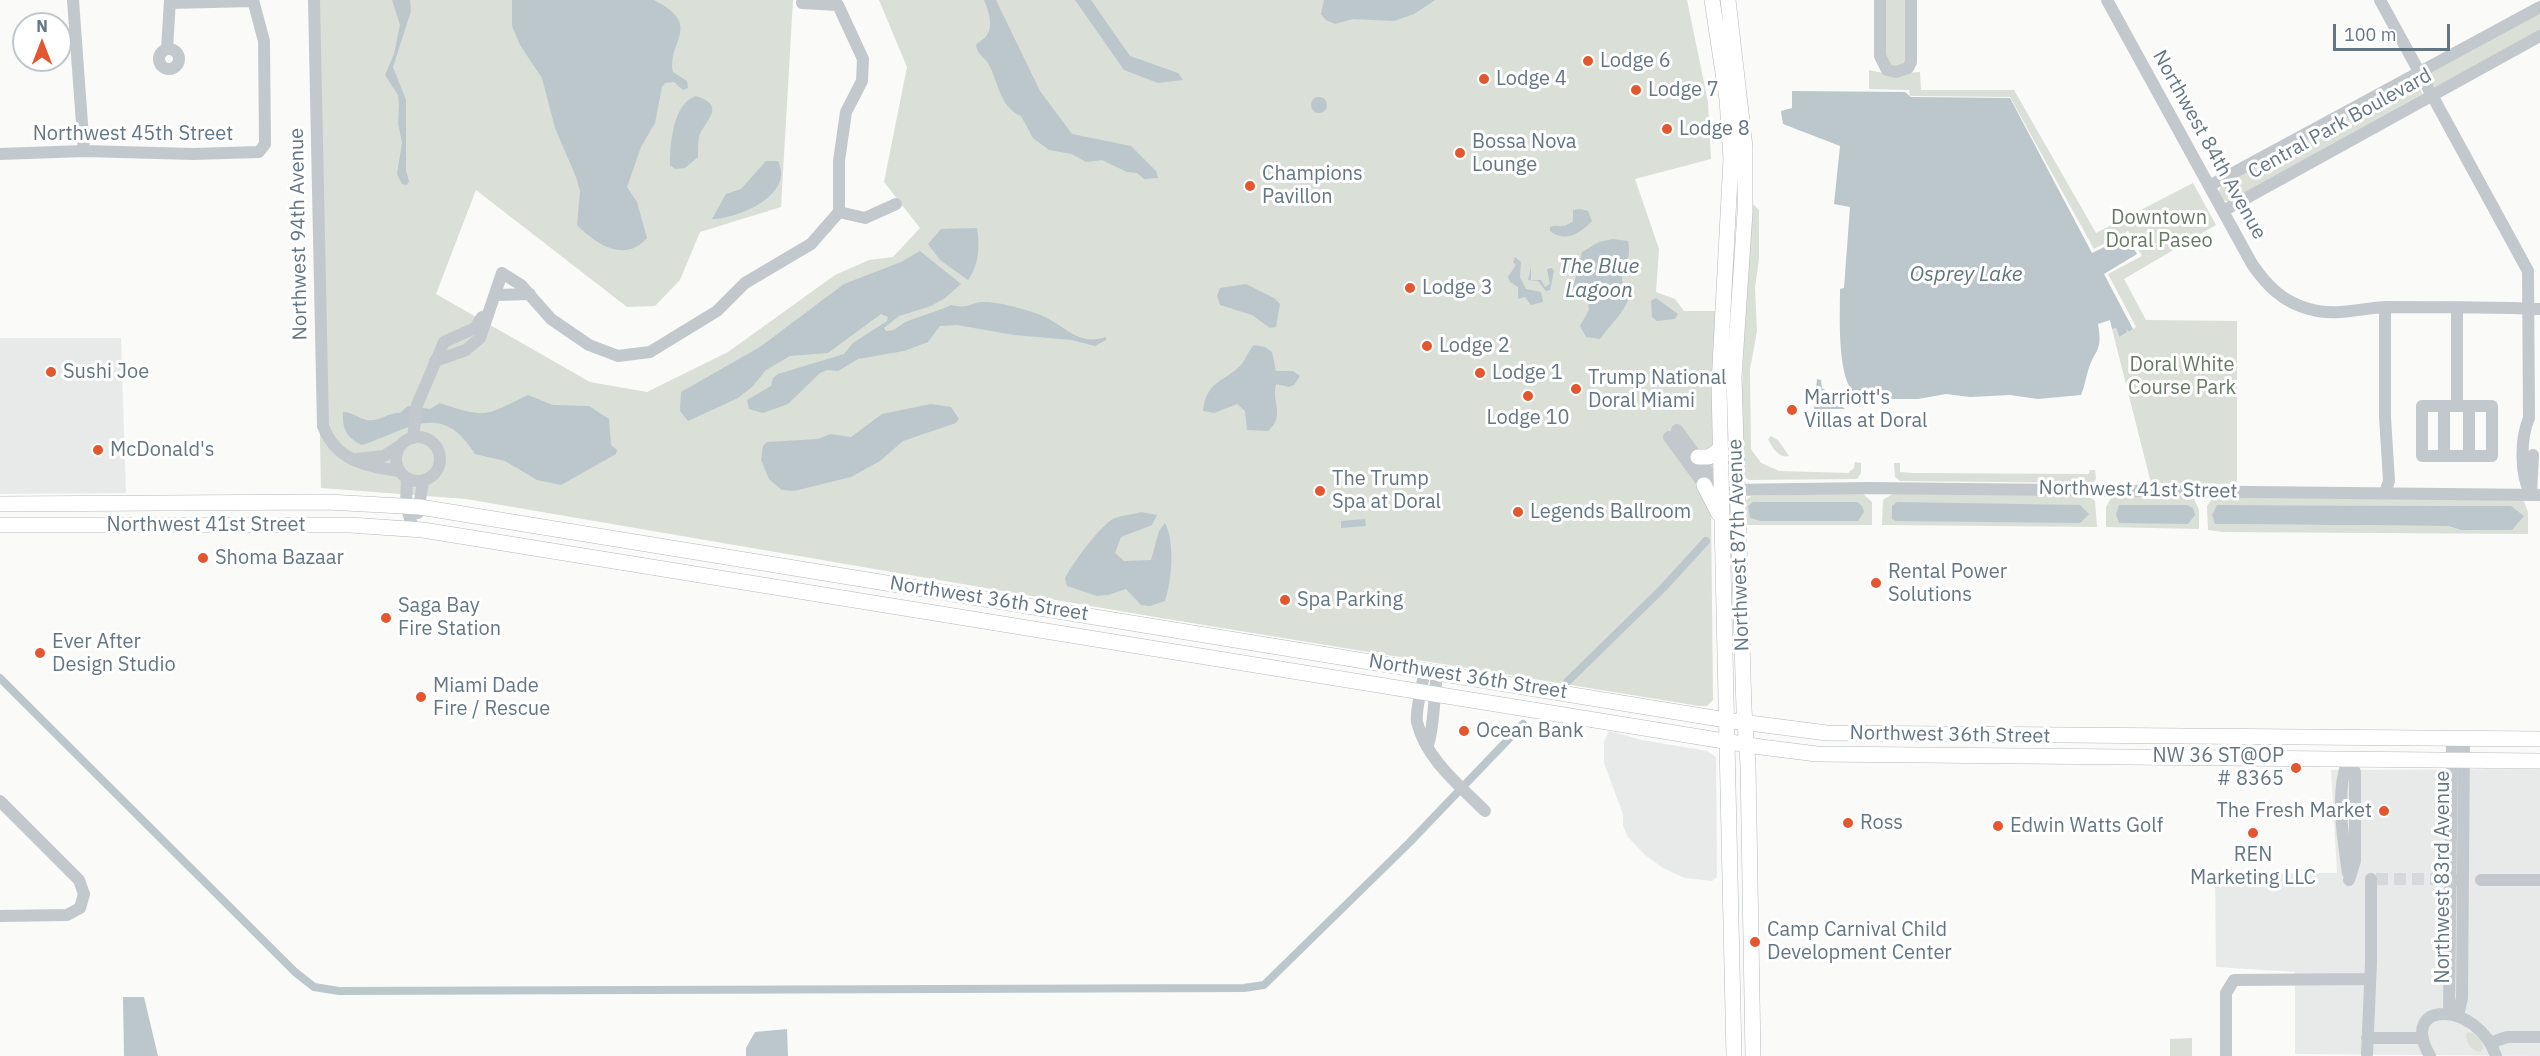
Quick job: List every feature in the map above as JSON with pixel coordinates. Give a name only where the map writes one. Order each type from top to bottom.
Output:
[{"type":"main road","name":"Northwest 87th Avenue","points":[[1712,0],[1739,175],[1720,354],[1720,449],[1741,620],[1753,1056]]},
{"type":"main road","name":"Northwest 87th Avenue","points":[[1728,0],[1742,104],[1735,352],[1726,488],[1721,519],[1734,1056]]},
{"type":"main road","points":[[1698,457],[1709,457],[1720,449]]},
{"type":"main road","points":[[1704,485],[1721,519]]},
{"type":"main road","points":[[305,502],[305,524]]},
{"type":"main road","name":"Northwest 41st Street","points":[[0,504],[305,502],[413,507]]},
{"type":"main road","points":[[138,503],[141,513],[156,525]]},
{"type":"main road","points":[[110,525],[130,513],[138,503]]},
{"type":"main road","points":[[188,525],[193,514],[210,503]]},
{"type":"main road","points":[[82,525],[83,504]]},
{"type":"main road","name":"Northwest 36th Street","points":[[413,507],[856,577],[1726,720],[1827,733],[1968,736],[2540,739]]},
{"type":"main road","name":"Northwest 41st Street","points":[[0,525],[305,524],[413,528]]},
{"type":"main road","name":"Northwest 36th Street","points":[[413,528],[1746,745],[1838,756],[2540,761]]},
{"type":"main road","points":[[633,563],[637,542]]},
{"type":"main road","points":[[733,579],[738,558]]},
{"type":"main road","points":[[1722,570],[1732,592],[1734,612],[1741,620]]},
{"type":"main road","points":[[852,599],[856,577]]},
{"type":"main road","points":[[964,617],[969,596]]},
{"type":"main road","points":[[1192,654],[1196,633]]},
{"type":"main road","points":[[1571,716],[1592,708],[1600,699]]},
{"type":"main road","points":[[1592,719],[1610,708],[1628,704]]},
{"type":"main road","points":[[1933,757],[1938,747],[1968,736]]},
{"type":"main road","points":[[2213,737],[2213,759]]},
{"type":"main road","points":[[2347,738],[2348,760]]},
{"type":"main road","points":[[1732,968],[1751,968]]},
{"type":"street","points":[[73,0],[84,151]]},
{"type":"street","name":"Northwest 94th Avenue","points":[[314,0],[323,426],[328,439],[347,458]]},
{"type":"street","points":[[1880,0],[1881,60],[1887,70],[1896,72],[1908,69],[1911,62],[1911,0]]},
{"type":"street","name":"Northwest 84th Avenue","points":[[2107,0],[2258,273],[2271,289],[2288,300],[2325,312],[2385,308]]},
{"type":"street","points":[[2380,0],[2528,271],[2535,309],[2529,418],[2525,432],[2524,482],[2535,495]]},
{"type":"street","points":[[167,49],[170,1],[253,1]]},
{"type":"street","name":"Northwest 45th Street","points":[[0,154],[84,151],[259,152],[264,147],[264,41],[253,1]]},
{"type":"street","points":[[347,458],[365,459],[384,456],[414,433],[417,405],[435,361],[466,350],[480,338],[502,273],[530,294],[551,319],[589,345],[618,356],[650,351],[717,311],[745,283],[811,243],[839,212],[839,161],[846,112],[862,81],[863,59],[838,5],[802,3]]},
{"type":"street","name":"Central Park Boulevard","points":[[2209,186],[2540,7]]},
{"type":"street","name":"Central Park Boulevard","points":[[2223,211],[2540,36]]},
{"type":"street","points":[[839,212],[865,218],[896,204]]},
{"type":"street","points":[[496,295],[530,294]]},
{"type":"street","points":[[2385,494],[2380,481],[2381,433],[2385,417],[2385,308],[2535,309]]},
{"type":"street","points":[[2457,308],[2457,406],[2469,456]]},
{"type":"street","points":[[2422,406],[2492,406],[2492,456],[2444,456],[2422,456],[2422,406]]},
{"type":"street","points":[[2444,456],[2457,406]]},
{"type":"street","points":[[413,507],[423,481],[438,470],[441,456],[434,443],[414,433]]},
{"type":"street","points":[[1704,485],[1673,433],[1698,457],[1711,476],[1726,488]]},
{"type":"street","points":[[401,445],[396,459],[413,507],[413,528]]},
{"type":"street","points":[[347,458],[423,481]]},
{"type":"street","name":"Northwest 41st Street","points":[[1704,485],[1726,488],[2101,489],[2535,495]]},
{"type":"street","points":[[1431,671],[1428,693],[1432,740],[1427,747],[1451,777],[1485,811]]},
{"type":"street","name":"Northwest 83rd Avenue","points":[[2453,1015],[2462,998],[2465,880],[2457,760],[2458,739]]},
{"type":"street","points":[[2348,760],[2355,772],[2349,809],[2349,880],[2374,879],[2367,1054]]},
{"type":"street","points":[[0,801],[82,884],[84,898],[80,908],[71,914],[0,916]]},
{"type":"street","points":[[2438,879],[2540,880]]},
{"type":"street","points":[[2226,1056],[2226,991],[2234,980],[2370,979]]},
{"type":"street","points":[[2430,1056],[2423,1038],[2427,1020],[2438,1014],[2453,1015],[2475,1025],[2490,1043],[2496,1056]]},
{"type":"street","points":[[2490,1043],[2503,1038],[2540,1037]]},
{"type":"street","points":[[2367,1038],[2423,1038]]},
{"type":"shaded area","points":[[0,338],[121,338],[126,493],[0,494]]},
{"type":"shaded area","points":[[1609,731],[1642,740],[1707,751],[1716,757],[1717,877],[1712,881],[1685,878],[1663,868],[1645,855],[1628,837],[1623,826],[1623,814],[1604,763],[1604,742]]},
{"type":"shaded area","points":[[2540,769],[2540,1056],[2295,1054],[2295,972],[2216,967],[2215,873],[2337,873],[2331,770]]},
{"type":"green space","points":[[311,0],[793,0],[781,207],[700,232],[680,280],[655,306],[627,307],[476,190],[436,294],[590,382],[647,392],[728,352],[835,275],[869,260],[893,257],[920,228],[884,182],[907,67],[879,0],[1687,0],[1708,102],[1711,159],[1635,179],[1659,249],[1656,292],[1675,299],[1684,311],[1715,311],[1714,474],[1711,507],[1713,700],[1707,706],[1699,706],[1155,617],[466,499],[321,488]]},
{"type":"green space","points":[[1883,0],[1908,0],[1908,61],[1904,67],[1886,66]]},
{"type":"green space","points":[[2540,10],[2540,33],[2436,87],[2432,85],[2428,78],[2430,71]]},
{"type":"green space","name":"Doral White Course Park","points":[[1869,70],[1888,74],[1920,72],[1921,90],[2014,90],[2096,233],[2193,183],[2216,225],[2124,279],[2146,320],[2237,321],[2237,484],[2151,483],[2112,329],[2116,328],[2119,337],[2126,329],[2129,332],[2136,327],[2108,274],[2142,256],[2128,231],[2094,249],[2010,97],[1910,96],[1909,90],[1869,89]]},
{"type":"green space","name":"Downtown Doral Paseo","points":[[2411,81],[2418,82],[2422,94],[2229,202],[2223,200],[2219,192],[2221,185]]},
{"type":"green space","points":[[1749,200],[1759,210],[1759,258],[1755,288],[1757,331],[1750,369],[1751,449],[1761,463],[1779,471],[1848,473],[1854,468],[1855,462],[1861,463],[1861,473],[1857,479],[1749,480],[1744,477],[1741,415]]},
{"type":"green space","points":[[1771,436],[1778,440],[1789,456],[1782,456],[1776,452],[1768,439]]},
{"type":"green space","points":[[1894,463],[1900,463],[1900,472],[1911,473],[2089,474],[2090,470],[2095,470],[2096,479],[2092,483],[1900,481],[1895,477]]},
{"type":"green space","points":[[1862,493],[1872,502],[1872,525],[1744,525],[1744,502],[1751,496]]},
{"type":"green space","points":[[1894,493],[2085,494],[2095,501],[2097,527],[1882,525],[1883,500]]},
{"type":"green space","points":[[2113,495],[2193,497],[2199,510],[2199,529],[2106,527],[2106,507]]},
{"type":"green space","points":[[2214,496],[2523,499],[2528,512],[2528,534],[2223,532],[2208,530],[2207,506]],"holes":[[[2218,505],[2511,506],[2461,530],[2448,526],[2216,524],[2212,515]]]},
{"type":"green space","points":[[2468,1032],[2481,1040],[2483,1049],[2480,1052],[2468,1044],[2466,1035]]},
{"type":"green space","points":[[2192,1038],[2192,1056],[2170,1056],[2170,1039]]},
{"type":"water","points":[[392,0],[410,0],[411,11],[393,67],[406,100],[406,171],[409,181],[407,185],[402,184],[397,174],[402,143],[398,123],[398,95],[385,75],[394,54],[400,25]]},
{"type":"water","points":[[512,0],[654,0],[669,9],[677,18],[680,34],[673,61],[673,72],[687,81],[688,88],[683,90],[674,82],[665,83],[662,87],[655,123],[641,147],[627,187],[637,202],[647,238],[630,249],[620,250],[602,244],[577,225],[580,191],[576,177],[555,128],[542,78],[520,45],[512,26]]},
{"type":"water","points":[[984,0],[996,0],[1040,91],[1072,134],[1131,146],[1156,171],[1158,178],[1144,179],[1137,173],[1127,172],[1102,160],[1086,162],[1072,154],[1049,150],[1033,138],[1021,116],[1004,101],[989,65],[979,54],[976,45],[986,36],[990,27],[990,18]]},
{"type":"water","points":[[1075,0],[1091,0],[1130,56],[1178,73],[1183,80],[1158,83],[1124,70]]},
{"type":"water","points":[[1324,0],[1435,0],[1414,14],[1394,21],[1353,19],[1335,24],[1326,20],[1321,14]]},
{"type":"water","name":"Osprey Lake","points":[[1792,91],[1905,92],[1911,97],[2010,98],[2092,253],[2127,236],[2137,254],[2104,274],[2133,329],[2129,332],[2126,329],[2127,332],[2119,337],[2116,328],[2112,329],[2110,320],[2098,324],[2099,345],[2081,395],[2038,399],[2010,395],[1970,397],[1946,394],[1918,399],[1887,399],[1853,392],[1844,372],[1840,343],[1840,289],[1844,288],[1850,207],[1834,204],[1840,146],[1783,124],[1781,111],[1792,108]]},
{"type":"water","points":[[696,96],[711,104],[711,114],[699,137],[698,157],[685,168],[675,169],[670,165],[674,125],[682,107]]},
{"type":"water","points":[[1316,97],[1322,97],[1327,105],[1325,111],[1316,113],[1311,108],[1311,102]]},
{"type":"water","points":[[766,161],[778,161],[781,173],[779,184],[771,194],[749,210],[712,219],[726,194],[741,189]]},
{"type":"water","points":[[1573,210],[1588,211],[1592,221],[1578,233],[1561,236],[1550,231],[1550,227],[1563,226],[1573,221]]},
{"type":"water","points":[[977,228],[978,255],[968,280],[940,260],[928,244],[941,229]]},
{"type":"water","name":"The Blue Lagoon","points":[[1613,239],[1628,241],[1628,257],[1622,280],[1629,298],[1620,314],[1600,339],[1586,337],[1580,326],[1589,310],[1588,300],[1576,297],[1573,288],[1582,252],[1599,242]]},
{"type":"water","points":[[920,251],[961,284],[945,298],[931,306],[899,316],[884,328],[886,331],[951,305],[965,306],[988,302],[1038,314],[1070,333],[1086,339],[1106,337],[1106,340],[1095,346],[1071,340],[1014,335],[957,325],[940,326],[928,342],[904,351],[858,359],[838,371],[827,370],[820,373],[788,404],[763,413],[749,409],[747,400],[771,386],[773,378],[778,374],[844,354],[853,343],[887,321],[888,317],[881,314],[828,353],[790,356],[766,370],[752,387],[738,398],[688,421],[680,411],[681,392],[760,347],[844,284],[901,262]]},
{"type":"water","points":[[1515,257],[1521,262],[1520,277],[1526,289],[1541,292],[1543,302],[1531,305],[1525,297],[1518,299],[1518,287],[1510,282],[1508,277],[1516,265],[1513,262]]},
{"type":"water","points":[[1531,267],[1531,280],[1541,280],[1545,287],[1550,284],[1547,269],[1552,268],[1554,271],[1550,290],[1546,291],[1538,281],[1528,280]]},
{"type":"water","points":[[1246,284],[1274,298],[1280,304],[1276,327],[1270,328],[1252,315],[1220,305],[1217,296],[1220,288]]},
{"type":"water","points":[[1656,298],[1678,314],[1675,319],[1657,321],[1652,317],[1651,301]]},
{"type":"water","points":[[1254,345],[1265,347],[1272,352],[1276,371],[1293,371],[1300,376],[1294,385],[1289,387],[1276,384],[1277,414],[1268,431],[1247,430],[1245,411],[1237,404],[1214,413],[1203,411],[1212,388],[1241,365]]},
{"type":"water","points":[[1817,379],[1821,380],[1822,388],[1832,394],[1834,400],[1845,409],[1826,409],[1826,412],[1814,409]]},
{"type":"water","points":[[528,395],[553,405],[589,406],[609,419],[611,445],[617,450],[616,454],[561,485],[537,480],[505,461],[475,454],[462,437],[449,427],[436,423],[423,423],[409,427],[362,445],[349,436],[343,423],[343,412],[372,420],[400,413],[408,406],[430,409],[440,403],[485,413]]},
{"type":"water","points":[[931,404],[951,407],[959,419],[956,423],[903,441],[880,461],[851,477],[794,491],[782,490],[769,479],[761,460],[763,446],[767,442],[818,439],[830,434],[851,437],[882,414]]},
{"type":"water","points":[[1753,502],[1857,502],[1862,506],[1864,512],[1858,521],[1761,521],[1750,518],[1748,506]]},
{"type":"water","points":[[1897,502],[2080,505],[2089,514],[2080,523],[1896,521],[1892,519],[1892,506]]},
{"type":"water","points":[[2119,505],[2187,505],[2193,508],[2195,515],[2188,524],[2119,523],[2116,514]]},
{"type":"water","points":[[2217,505],[2511,506],[2524,516],[2512,530],[2461,530],[2448,526],[2215,524],[2212,515]]},
{"type":"water","points":[[1141,512],[1157,515],[1152,525],[1121,537],[1115,553],[1124,561],[1151,560],[1159,531],[1165,523],[1170,540],[1171,562],[1165,601],[1150,606],[1141,605],[1126,589],[1097,596],[1067,586],[1065,578],[1069,571],[1107,523],[1116,518]]},
{"type":"water","points":[[1365,519],[1366,526],[1341,528],[1341,521]]},
{"type":"water","points":[[123,997],[144,997],[158,1056],[124,1056]]},
{"type":"water","points":[[787,1029],[788,1056],[746,1056],[746,1048],[755,1032]]},
{"type":"waterway","points":[[1567,682],[1663,588],[1706,541]]},
{"type":"waterway","points":[[0,678],[295,972],[314,987],[339,991],[1244,988],[1264,985],[1409,843],[1523,724]]},
{"type":"tunnel","points":[[2376,879],[2438,879]]},
{"type":"place","name":"Lodge 6","points":[[1588,61]]},
{"type":"place","name":"Lodge 4","points":[[1484,79]]},
{"type":"place","name":"Lodge 7","points":[[1636,90]]},
{"type":"place","name":"Lodge 8","points":[[1667,129]]},
{"type":"place","name":"Bossa Nova Lounge","points":[[1460,153]]},
{"type":"place","name":"Champions Pavillon","points":[[1250,186]]},
{"type":"place","name":"Lodge 3","points":[[1410,288]]},
{"type":"place","name":"Lodge 2","points":[[1427,346]]},
{"type":"place","name":"Sushi Joe","points":[[51,372]]},
{"type":"place","name":"Lodge 1","points":[[1480,373]]},
{"type":"place","name":"Trump National Doral Miami","points":[[1576,389]]},
{"type":"place","name":"Lodge 10","points":[[1528,396]]},
{"type":"place","name":"Marriott's Villas at Doral","points":[[1792,410]]},
{"type":"place","name":"McDonald's","points":[[98,450]]},
{"type":"place","name":"The Trump Spa at Doral","points":[[1320,491]]},
{"type":"place","name":"Legends Ballroom","points":[[1518,512]]},
{"type":"place","name":"Shoma Bazaar","points":[[203,558]]},
{"type":"place","name":"Rental Power Solutions","points":[[1876,583]]},
{"type":"place","name":"Spa Parking","points":[[1285,600]]},
{"type":"place","name":"Saga Bay Fire Station","points":[[386,618]]},
{"type":"place","name":"Ever After Design Studio","points":[[40,653]]},
{"type":"place","name":"Miami Dade Fire / Rescue","points":[[421,697]]},
{"type":"place","name":"Ocean Bank","points":[[1464,731]]},
{"type":"place","name":"NW 36 ST@OP # 8365","points":[[2296,768]]},
{"type":"place","name":"The Fresh Market","points":[[2384,811]]},
{"type":"place","name":"Ross","points":[[1848,823]]},
{"type":"place","name":"Edwin Watts Golf","points":[[1998,826]]},
{"type":"place","name":"REN Marketing LLC","points":[[2253,833]]},
{"type":"place","name":"Camp Carnival Child Development Center","points":[[1755,942]]}]
